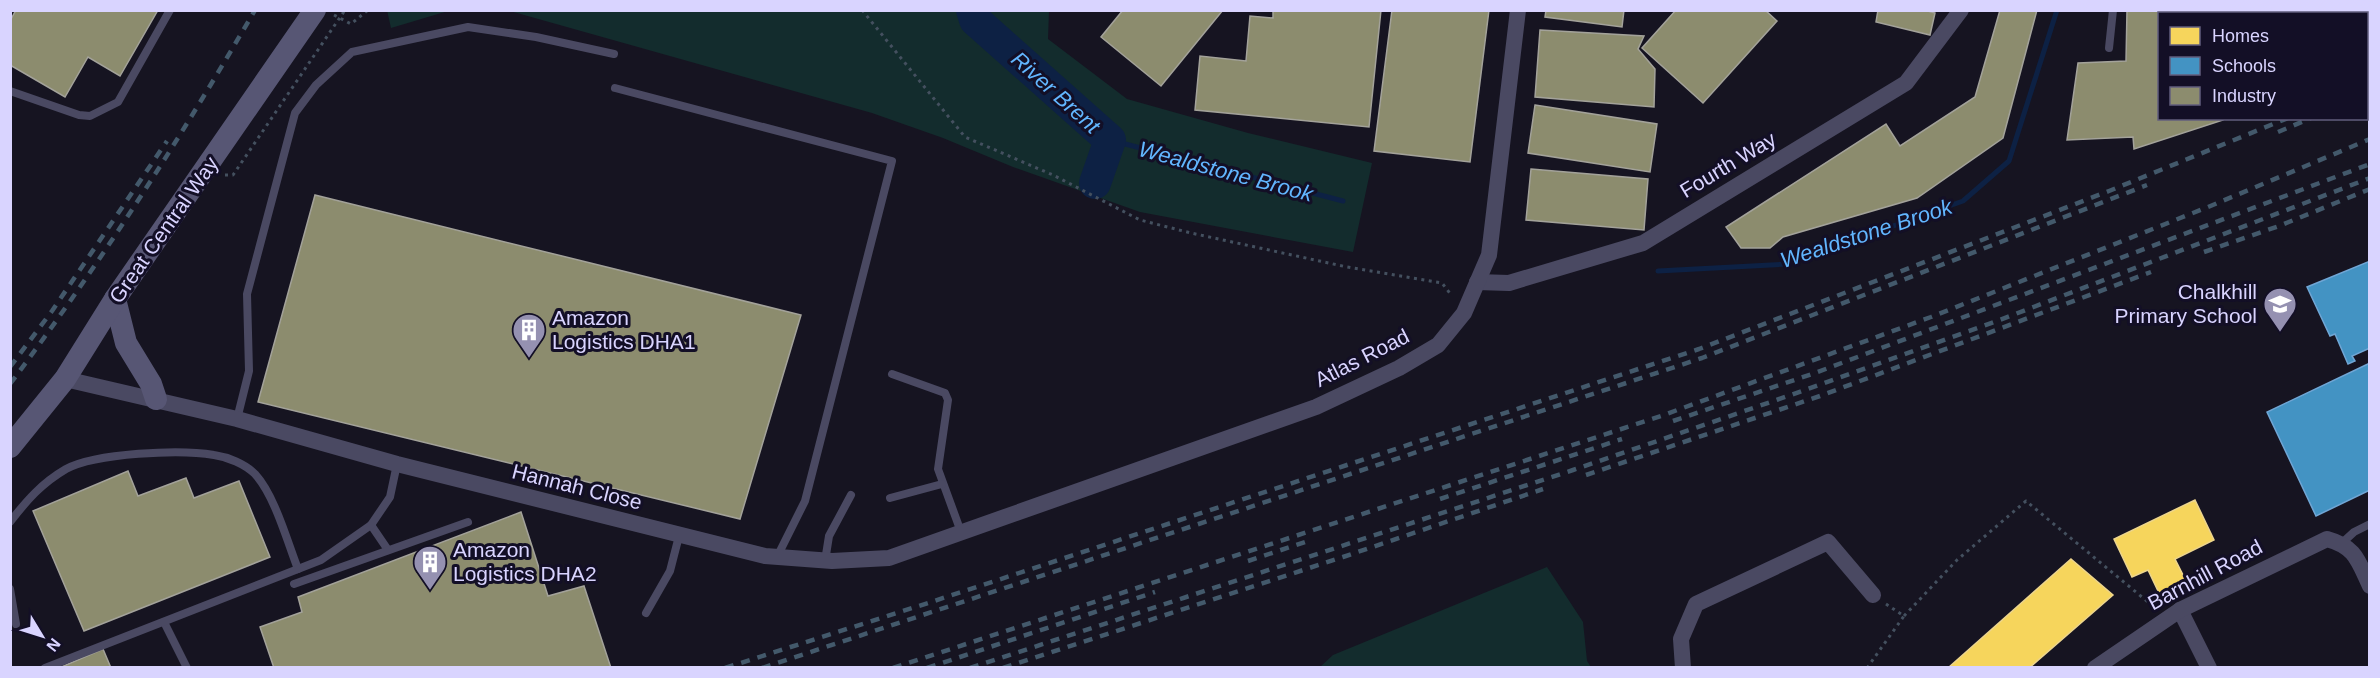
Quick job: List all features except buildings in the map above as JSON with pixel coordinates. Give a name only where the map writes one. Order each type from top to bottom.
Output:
[{"type":"main road","name":"Great Central Way","points":[[10,447],[65,380],[115,299],[315,10]]},
{"type":"main road","points":[[115,299],[126,344],[151,384],[156,399]]},
{"type":"street","name":"Atlas Road","points":[[1077,491],[1316,406],[1399,368],[1438,345],[1469,304],[1489,255],[1518,10]]},
{"type":"street","name":"Fourth Way","points":[[1478,282],[1509,283],[1643,243],[1906,83],[1961,10]]},
{"type":"street","name":"Hannah Close","points":[[65,380],[237,419],[397,464],[679,536],[776,557],[825,561],[889,558],[1077,491]]},
{"type":"street","name":"Barnhill Road","points":[[2095,668],[2174,614],[2327,539],[2342,543]]},
{"type":"street","points":[[1683,668],[1681,639],[1696,604],[1828,542],[1873,595]]},
{"type":"street","points":[[2342,543],[2355,555],[2370,586]]},
{"type":"street","points":[[2174,614],[2209,668]]},
{"type":"lane","points":[[10,91],[79,115],[90,116],[118,102],[170,10]]},
{"type":"lane","points":[[2109,48],[2112,10]]},
{"type":"lane","points":[[237,419],[249,371],[247,294],[296,113],[316,85],[352,52],[468,27],[536,37],[614,54]]},
{"type":"lane","points":[[615,88],[892,161],[805,501],[776,557]]},
{"type":"lane","points":[[891,374],[945,393],[948,400],[938,469],[961,532]]},
{"type":"lane","points":[[10,522],[29,496],[67,469],[96,459],[150,452],[214,455],[242,464],[255,474],[269,498],[298,569]]},
{"type":"lane","points":[[45,668],[321,560],[371,525],[390,497],[397,464]]},
{"type":"lane","points":[[890,498],[942,484]]},
{"type":"lane","points":[[825,561],[829,536],[851,495]]},
{"type":"lane","points":[[294,584],[468,522]]},
{"type":"lane","points":[[2342,543],[2354,532],[2370,524]]},
{"type":"lane","points":[[371,525],[388,550]]},
{"type":"lane","points":[[646,613],[670,571],[679,536]]},
{"type":"lane","points":[[10,589],[16,624]]},
{"type":"lane","points":[[164,622],[187,668]]},
{"type":"path","points":[[328,10],[339,19],[351,24],[368,10]]},
{"type":"path","points":[[233,175],[345,10]]},
{"type":"path","points":[[862,10],[965,137],[1053,175],[1140,220],[1347,267],[1442,283],[1452,296],[1469,304]]},
{"type":"path","points":[[1867,668],[1904,616],[1957,560],[2026,501],[2174,614]]},
{"type":"path","points":[[1873,595],[1904,616]]},
{"type":"green space","points":[[387,10],[448,10],[448,11],[391,28]]},
{"type":"green space","points":[[510,11],[1049,11],[1048,39],[1127,99],[1248,133],[1372,163],[1353,252],[1140,212],[872,113]]},
{"type":"green space","points":[[1547,567],[1583,622],[1587,661],[1591,667],[1320,667],[1333,655]]},
{"type":"waterway","name":"River Brent","points":[[972,10],[975,20],[1110,140],[1095,183]]},
{"type":"waterway","name":"Wealdstone Brook","points":[[1658,271],[1787,264],[1963,201],[2009,161],[2057,10]]},
{"type":"waterway","name":"Wealdstone Brook","points":[[1110,140],[1343,201]]},
{"type":"railway","points":[[10,384],[76,293],[138,200],[198,106],[255,10]]},
{"type":"railway","points":[[725,668],[1699,349],[2109,191],[2283,120]]},
{"type":"railway","points":[[2278,132],[2306,120]]},
{"type":"railway","points":[[893,668],[1661,416],[1931,317],[2208,207],[2370,139]]},
{"type":"railway","points":[[10,367],[52,311],[167,141]]},
{"type":"railway","points":[[1673,421],[1815,373],[2370,164]]},
{"type":"railway","points":[[970,668],[1573,470],[1788,396],[1997,321],[2370,178]]},
{"type":"railway","points":[[762,668],[1702,358],[2147,185]]},
{"type":"railway","points":[[2204,252],[2279,226],[2370,189]]},
{"type":"railway","points":[[1586,475],[1820,396],[2151,272]]},
{"type":"railway","points":[[1440,499],[1622,439]]},
{"type":"railway","points":[[1003,668],[1543,489]]},
{"type":"railway","points":[[1248,561],[1311,540]]},
{"type":"railway","points":[[927,668],[1155,592]]},
{"type":"place","name":"Chalkhill Primary School","points":[[2280,333]]},
{"type":"place","name":"Amazon Logistics DHA1","points":[[529,359]]},
{"type":"place","name":"Amazon Logistics DHA2","points":[[430,591]]}]
